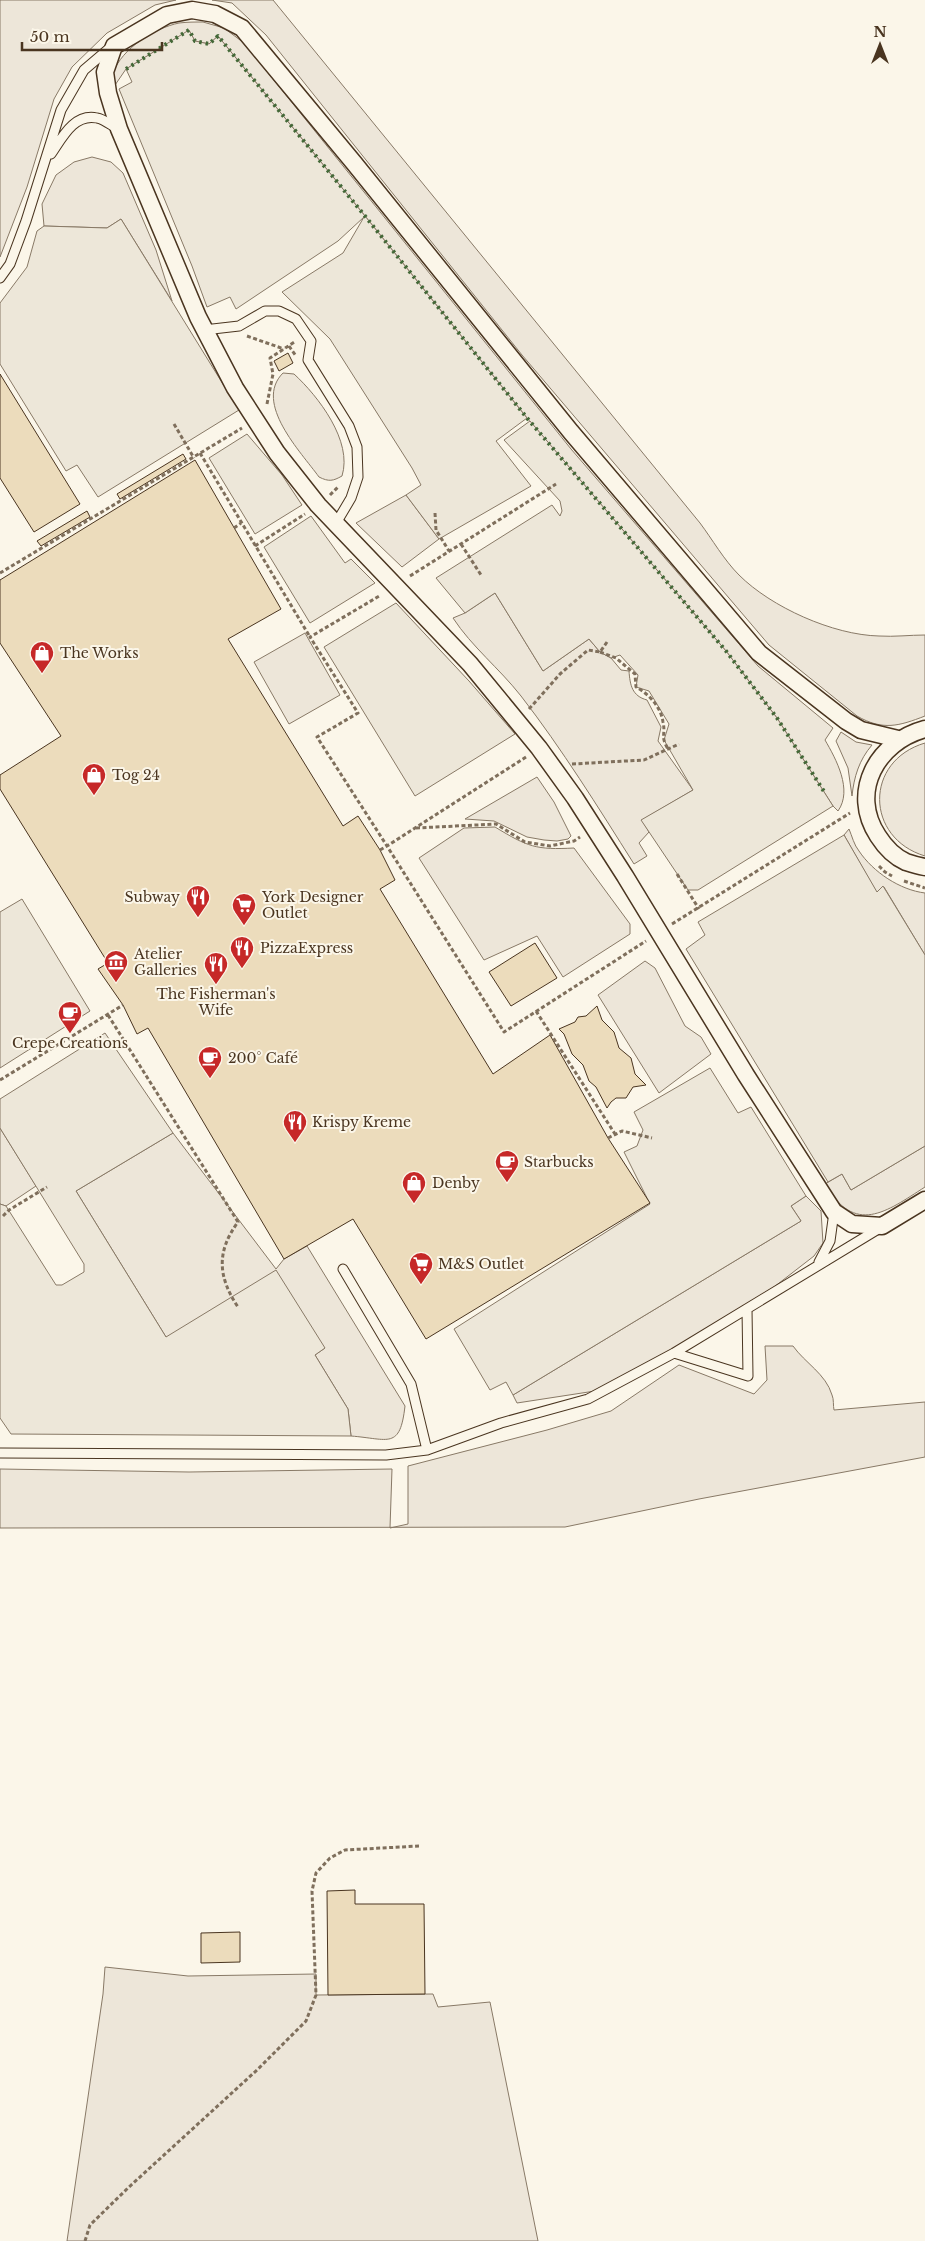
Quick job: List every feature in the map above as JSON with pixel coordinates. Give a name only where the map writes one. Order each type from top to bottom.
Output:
[{"type":"street","points":[[898,739],[861,730],[846,721],[759,654],[571,432],[354,163],[242,28],[215,14],[192,10],[167,15],[114,46],[105,72],[108,93],[119,129],[204,330],[235,388],[277,453],[335,525],[470,664],[522,724],[575,798],[625,876],[746,1075],[834,1212],[852,1224],[882,1226],[925,1200]]},
{"type":"street","points":[[925,729],[898,739],[880,756],[869,778],[866,802],[872,826],[885,847],[905,862],[925,867]]},
{"type":"lane","points":[[0,278],[10,264],[46,162],[61,110],[84,70],[114,46]]},
{"type":"lane","points":[[46,162],[66,131],[78,120],[97,118],[119,129]]},
{"type":"lane","points":[[204,330],[239,326],[265,311],[279,311],[296,319],[311,341],[308,360],[349,426],[356,447],[358,477],[351,498],[335,525]]},
{"type":"lane","points":[[816,1266],[830,1241],[834,1212]]},
{"type":"lane","points":[[0,1453],[386,1455],[427,1450],[501,1423],[588,1399],[674,1353],[882,1226]]},
{"type":"lane","points":[[343,1269],[411,1384],[427,1450]]},
{"type":"lane","points":[[674,1353],[748,1376],[747,1308]]},
{"type":"path","points":[[239,326],[243,335],[284,350]]},
{"type":"path","points":[[0,573],[256,420],[267,408],[273,374],[270,358],[306,334]]},
{"type":"path","points":[[290,346],[300,362]]},
{"type":"path","points":[[174,424],[194,458]]},
{"type":"path","points":[[200,453],[310,637],[358,713],[317,737],[387,846],[380,850]]},
{"type":"path","points":[[310,637],[556,484]]},
{"type":"path","points":[[255,546],[318,505],[340,485]]},
{"type":"path","points":[[435,513],[436,530],[449,552]]},
{"type":"path","points":[[234,528],[241,523]]},
{"type":"path","points":[[461,544],[481,575]]},
{"type":"path","points":[[600,652],[607,642]]},
{"type":"path","points":[[534,718],[528,710],[560,674],[588,650],[600,652],[616,658],[635,674],[636,687],[646,693],[660,712],[664,722],[662,739],[668,749]]},
{"type":"path","points":[[415,828],[496,824],[525,842],[550,846],[574,841],[593,828]]},
{"type":"path","points":[[676,874],[698,909]]},
{"type":"path","points":[[0,1080],[123,1005]]},
{"type":"path","points":[[536,1012],[615,1134]]},
{"type":"path","points":[[108,1015],[238,1222],[228,1235],[222,1264],[223,1280],[238,1307]]},
{"type":"path","points":[[608,1138],[622,1131],[652,1138]]},
{"type":"path","points":[[4,1216],[9,1210],[47,1187]]},
{"type":"path","points":[[85,2241],[90,2225],[116,2199],[257,2070],[306,2021],[316,1995],[312,1891],[316,1873],[330,1858],[346,1850],[419,1846]]},
{"type":"shaded area","points":[[0,0],[176,0],[155,5],[107,33],[72,67],[54,99],[27,187],[0,257]]},
{"type":"shaded area","points":[[212,0],[273,0],[700,523],[723,556],[752,587],[785,608],[823,625],[842,631],[885,636],[925,635],[925,716],[891,725],[875,724],[866,721],[857,716],[769,645],[522,355],[266,35],[232,3]]},
{"type":"shaded area","points":[[203,22],[224,28],[244,43],[571,449],[758,666],[833,728],[825,740],[838,765],[843,784],[844,794],[838,811],[777,718],[726,651],[527,418],[218,36],[209,44],[195,41],[189,31],[126,69],[113,88],[113,73],[117,64],[140,40],[160,29],[170,26],[182,23]]},
{"type":"shaded area","points":[[189,30],[195,41],[209,44],[218,36],[527,418],[496,441],[531,486],[439,539],[406,495],[421,485],[412,468],[330,339],[282,292],[343,253],[364,217],[338,241],[236,309],[230,297],[207,307],[119,89],[132,82],[126,69]]},
{"type":"shaded area","points":[[92,157],[111,162],[123,173],[156,250],[172,301],[121,219],[107,228],[44,226],[42,204],[56,175],[74,162]]},
{"type":"shaded area","points":[[121,219],[239,410],[98,497],[77,465],[66,471],[0,364],[0,303],[27,267],[37,231],[44,226],[107,228]]},
{"type":"shaded area","points":[[283,373],[294,374],[313,394],[331,420],[343,448],[342,476],[331,480],[319,477],[283,427],[276,412],[273,398],[275,385]]},
{"type":"shaded area","points":[[530,421],[726,651],[777,718],[833,806],[698,890],[688,890],[641,820],[693,790],[664,740],[669,724],[649,691],[636,687],[638,675],[620,655],[611,658],[600,652],[589,639],[543,671],[495,593],[465,613],[436,578],[552,505],[560,516],[562,511],[560,501],[504,440]]},
{"type":"shaded area","points":[[247,434],[282,475],[302,505],[255,534],[209,458]]},
{"type":"shaded area","points":[[406,495],[439,539],[402,567],[356,523]]},
{"type":"shaded area","points":[[311,516],[345,563],[351,559],[375,583],[310,623],[264,547]]},
{"type":"shaded area","points":[[495,593],[543,671],[589,639],[600,652],[611,658],[621,670],[629,671],[630,681],[635,693],[647,700],[661,727],[658,741],[693,790],[642,820],[649,832],[639,843],[647,856],[634,864],[536,716],[513,686],[460,629],[453,618],[465,613]]},
{"type":"shaded area","points":[[396,603],[469,681],[515,734],[415,796],[324,647]]},
{"type":"shaded area","points":[[305,633],[340,695],[289,724],[254,662]]},
{"type":"shaded area","points":[[841,732],[856,742],[872,745],[858,769],[852,796],[848,768],[836,741]]},
{"type":"shaded area","points":[[925,743],[925,856],[905,847],[891,833],[883,817],[880,799],[882,782],[891,766],[905,752]]},
{"type":"shaded area","points":[[537,777],[554,802],[571,836],[568,839],[557,841],[527,837],[494,821],[465,819]]},
{"type":"shaded area","points":[[495,827],[533,846],[541,848],[574,848],[630,924],[630,934],[563,977],[537,936],[484,960],[419,858],[464,828]]},
{"type":"shaded area","points":[[849,829],[857,849],[879,873],[906,888],[925,893],[925,955],[884,887],[877,893],[844,835]]},
{"type":"shaded area","points":[[844,835],[877,892],[883,886],[925,955],[925,1146],[851,1190],[842,1174],[828,1182],[686,949],[705,935],[698,922]]},
{"type":"shaded area","points":[[22,899],[90,1011],[0,1068],[0,912]]},
{"type":"shaded area","points":[[645,961],[655,968],[685,1026],[701,1037],[711,1054],[659,1093],[598,995]]},
{"type":"shaded area","points":[[105,1033],[173,1133],[76,1191],[166,1337],[276,1270],[325,1348],[315,1355],[348,1409],[351,1436],[11,1434],[0,1418],[0,1204],[6,1206],[56,1285],[62,1285],[84,1272],[84,1264],[0,1128],[0,1099]]},
{"type":"shaded area","points":[[710,1068],[738,1113],[751,1107],[806,1196],[791,1206],[801,1221],[513,1395],[506,1382],[490,1390],[454,1329],[650,1204],[624,1152],[637,1146],[643,1130],[634,1112]]},
{"type":"shaded area","points":[[0,1128],[36,1186],[6,1206],[0,1204]]},
{"type":"shaded area","points":[[173,1133],[276,1269],[284,1259],[307,1246],[405,1406],[400,1430],[396,1436],[390,1439],[383,1439],[351,1436],[348,1409],[315,1355],[325,1348],[166,1337],[76,1191]]},
{"type":"shaded area","points":[[925,1146],[925,1187],[884,1211],[860,1214],[848,1210],[836,1200],[825,1184],[842,1174],[851,1190]]},
{"type":"shaded area","points":[[806,1196],[821,1211],[823,1243],[814,1256],[774,1287],[681,1344],[595,1391],[517,1403],[513,1395],[801,1221],[791,1206]]},
{"type":"shaded area","points":[[765,1346],[793,1346],[825,1381],[833,1397],[834,1410],[925,1402],[925,1457],[699,1499],[565,1527],[393,1527],[408,1524],[408,1466],[547,1430],[611,1411],[679,1365],[754,1394],[767,1380]]},
{"type":"shaded area","points":[[0,1469],[189,1472],[392,1469],[390,1527],[0,1528]]},
{"type":"shaded area","points":[[105,1967],[188,1976],[316,1974],[316,1995],[433,1994],[438,2007],[490,2002],[538,2241],[67,2241],[103,1994]]},
{"type":"building","points":[[288,353],[293,363],[279,371],[274,361]]},
{"type":"building","points":[[0,374],[80,504],[34,532],[0,478]]},
{"type":"building","points":[[183,454],[186,459],[120,499],[117,494]]},
{"type":"building","name":"York Designer Outlet","points":[[195,460],[281,609],[228,639],[343,826],[358,816],[380,850],[395,880],[380,889],[493,1074],[550,1035],[608,1138],[650,1203],[426,1339],[353,1219],[284,1259],[148,1028],[137,1034],[123,1005],[98,969],[108,963],[0,789],[0,775],[61,736],[0,643],[0,580]]},
{"type":"building","points":[[87,511],[90,517],[41,546],[37,541]]},
{"type":"building","points":[[535,943],[557,978],[511,1006],[489,972]]},
{"type":"building","points":[[597,1006],[602,1020],[614,1032],[619,1048],[631,1058],[635,1074],[646,1085],[633,1087],[626,1098],[616,1098],[607,1108],[596,1087],[589,1081],[583,1065],[572,1054],[564,1034],[559,1029],[575,1022],[578,1017],[586,1016]]},
{"type":"building","points":[[355,1890],[355,1904],[424,1904],[425,1994],[328,1995],[327,1891]]},
{"type":"building","points":[[240,1932],[240,1962],[201,1963],[201,1933]]},
{"type":"hedge","points":[[126,69],[189,30],[195,41],[209,44],[218,36],[527,418],[726,651],[777,718],[825,793]]},
{"type":"place","name":"The Works","points":[[42,674]]},
{"type":"place","name":"Tog 24","points":[[94,796]]},
{"type":"place","name":"Subway","points":[[198,918]]},
{"type":"place","name":"York Designer Outlet","points":[[244,926]]},
{"type":"place","name":"PizzaExpress","points":[[242,969]]},
{"type":"place","name":"Atelier Galleries","points":[[116,983]]},
{"type":"place","name":"The Fisherman's Wife","points":[[216,985]]},
{"type":"place","name":"Crepe Creations","points":[[70,1034]]},
{"type":"place","name":"200° Café","points":[[210,1079]]},
{"type":"place","name":"Krispy Kreme","points":[[295,1143]]},
{"type":"place","name":"Starbucks","points":[[507,1183]]},
{"type":"place","name":"Denby","points":[[414,1204]]},
{"type":"place","name":"M&S Outlet","points":[[421,1285]]}]
